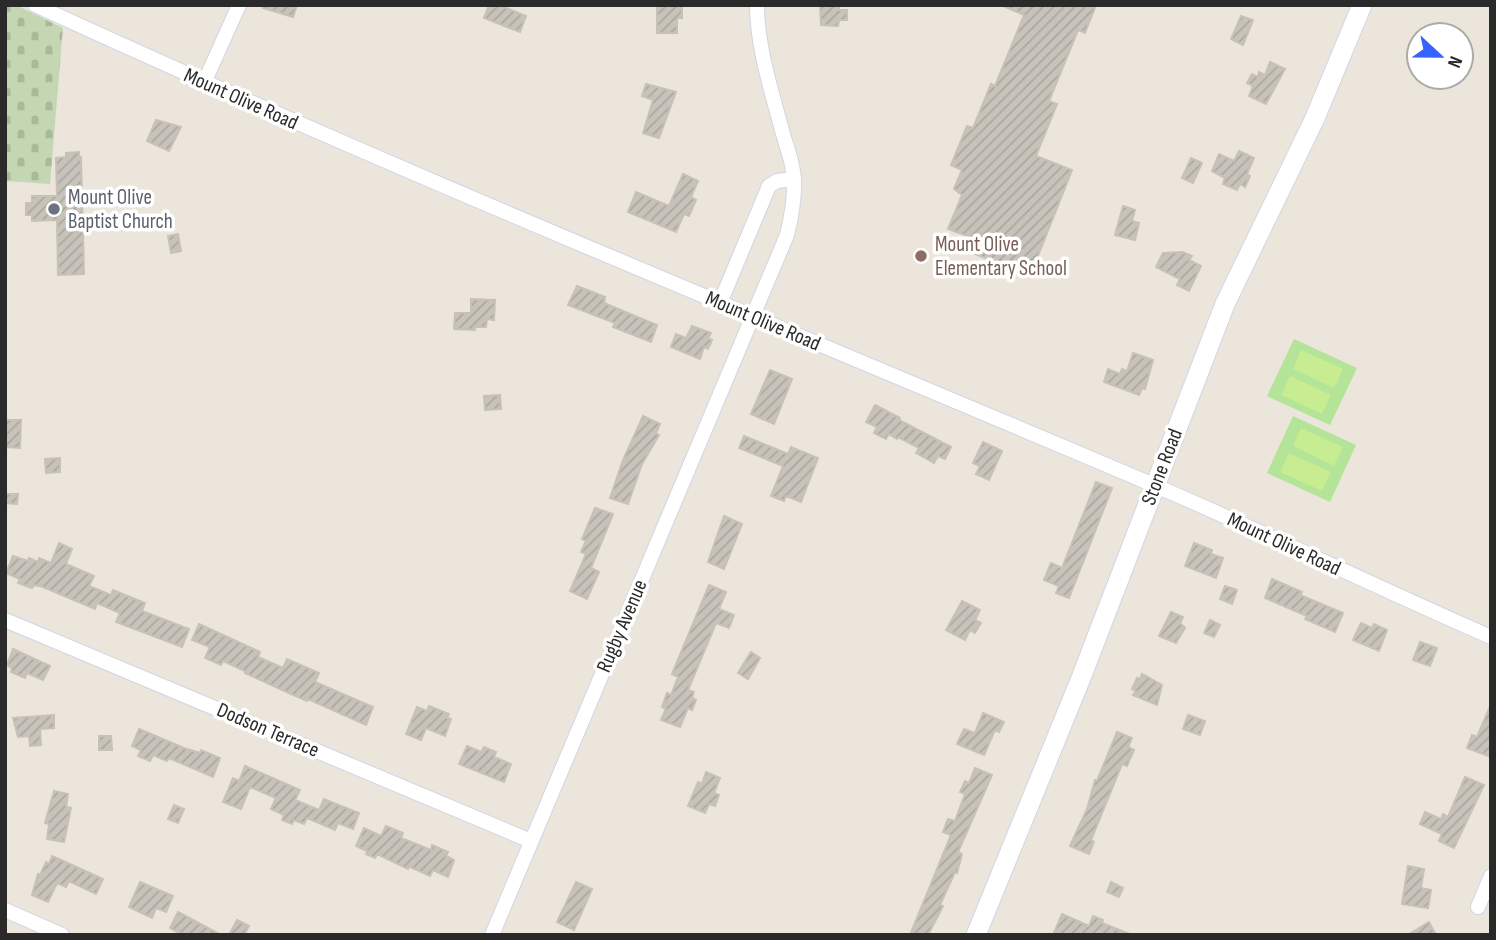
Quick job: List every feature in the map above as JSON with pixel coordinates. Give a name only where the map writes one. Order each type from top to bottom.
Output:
[{"type":"street","name":"Mount Olive Road","points":[[35,5],[204,83],[482,204],[1154,485],[1491,637]]},
{"type":"street","points":[[204,83],[239,5]]},
{"type":"street","name":"Rugby Avenue","points":[[492,935],[787,235],[791,216],[792,165],[779,122],[757,23],[757,5]]},
{"type":"street","name":"Stone Road","points":[[976,935],[1081,678],[1225,304],[1315,118],[1362,5]]},
{"type":"street","points":[[720,303],[769,186],[777,181],[793,179]]},
{"type":"street","name":"Dodson Terrace","points":[[5,620],[531,841]]},
{"type":"street","points":[[1478,907],[1491,876]]},
{"type":"street","points":[[5,910],[62,935]]},
{"type":"green space","points":[[5,5],[16,5],[63,28],[50,184],[5,181]]},
{"type":"green space","points":[[1294,339],[1357,368],[1330,425],[1267,396]]},
{"type":"green space","points":[[1301,350],[1343,369],[1334,388],[1293,369]]},
{"type":"green space","points":[[1290,376],[1331,395],[1322,414],[1281,395]]},
{"type":"green space","points":[[1293,416],[1356,445],[1330,502],[1267,473]]},
{"type":"green space","points":[[1301,428],[1343,447],[1334,466],[1293,446]]},
{"type":"green space","points":[[1289,453],[1331,472],[1322,491],[1280,472]]},
{"type":"building","points":[[263,5],[297,5],[293,17],[263,8]]},
{"type":"building","points":[[489,5],[499,5],[526,16],[520,32],[484,18]]},
{"type":"building","points":[[657,5],[682,5],[682,18],[677,18],[677,33],[657,33]]},
{"type":"building","points":[[820,5],[839,5],[839,10],[847,10],[847,20],[839,20],[838,26],[821,25]]},
{"type":"building","points":[[1001,5],[1096,5],[1085,33],[1078,30],[1049,101],[1057,104],[1036,156],[1072,170],[1030,276],[965,250],[970,237],[948,229],[962,195],[954,189],[962,170],[951,165],[967,126],[973,128],[991,84],[995,86],[1024,15]]},
{"type":"building","points":[[1241,16],[1253,20],[1243,45],[1231,39]]},
{"type":"building","points":[[1270,62],[1285,69],[1266,104],[1249,96],[1253,86],[1247,83],[1252,74],[1258,77],[1259,72],[1265,75]]},
{"type":"building","points":[[646,84],[676,92],[659,138],[643,133],[653,100],[642,96]]},
{"type":"building","points":[[156,120],[181,127],[169,151],[147,141]]},
{"type":"building","points":[[1239,151],[1254,158],[1245,187],[1240,184],[1237,190],[1223,184],[1225,178],[1212,171],[1219,154],[1234,161]]},
{"type":"building","name":"Mount Olive Baptist Church","points":[[79,152],[84,274],[58,275],[57,220],[32,221],[32,215],[26,215],[26,203],[32,203],[32,196],[57,196],[56,158],[66,157],[66,153]]},
{"type":"building","points":[[1191,158],[1202,163],[1193,183],[1182,178]]},
{"type":"building","points":[[683,174],[698,181],[691,197],[696,200],[689,216],[684,214],[676,232],[628,212],[636,192],[669,206]]},
{"type":"building","points":[[1123,206],[1135,210],[1132,221],[1139,223],[1135,240],[1115,235]]},
{"type":"building","points":[[178,234],[181,251],[171,253],[168,236]]},
{"type":"building","points":[[1182,252],[1192,256],[1189,260],[1201,266],[1189,291],[1177,285],[1180,279],[1156,267],[1163,253]]},
{"type":"building","points":[[577,286],[605,297],[604,303],[657,325],[651,342],[613,327],[615,323],[568,305]]},
{"type":"building","points":[[471,299],[495,300],[494,320],[487,319],[486,327],[474,327],[475,330],[454,329],[455,313],[471,313]]},
{"type":"building","points":[[692,326],[711,333],[708,338],[712,340],[708,349],[704,347],[700,359],[671,347],[676,334],[686,338]]},
{"type":"building","points":[[1133,353],[1153,360],[1145,389],[1142,388],[1139,395],[1104,382],[1108,369],[1120,374],[1122,369],[1127,371]]},
{"type":"building","points":[[770,370],[792,379],[774,424],[751,414]]},
{"type":"building","points":[[500,395],[501,409],[485,410],[484,396]]},
{"type":"building","points":[[875,405],[951,447],[945,459],[938,456],[934,463],[916,453],[919,448],[898,437],[897,439],[889,434],[886,439],[874,433],[877,427],[866,422]]},
{"type":"building","points":[[643,416],[660,424],[656,433],[659,435],[642,464],[628,504],[610,498],[623,460]]},
{"type":"building","points":[[5,420],[21,420],[20,448],[5,447]]},
{"type":"building","points":[[744,436],[788,454],[791,447],[818,458],[801,502],[786,496],[784,501],[771,496],[783,466],[739,448]]},
{"type":"building","points":[[983,442],[1002,451],[989,480],[976,474],[980,466],[973,463]]},
{"type":"building","points":[[60,458],[60,472],[46,473],[45,459]]},
{"type":"building","points":[[1096,482],[1112,488],[1069,598],[1056,593],[1059,586],[1044,580],[1051,563],[1062,568]]},
{"type":"building","points":[[5,494],[18,494],[17,504],[5,503]]},
{"type":"building","points":[[595,508],[613,514],[591,568],[599,572],[587,599],[570,591],[586,554],[581,552],[586,541],[582,539]]},
{"type":"building","points":[[724,516],[742,524],[724,569],[708,562]]},
{"type":"building","points":[[59,543],[72,549],[66,564],[94,576],[89,586],[111,595],[113,590],[145,603],[142,611],[189,629],[182,647],[116,622],[120,613],[97,603],[95,609],[43,587],[34,585],[32,588],[18,583],[20,579],[6,573],[13,556],[38,562],[39,558],[51,563]]},
{"type":"building","points":[[1194,543],[1223,558],[1216,578],[1185,566]]},
{"type":"building","points":[[1272,579],[1302,592],[1300,595],[1343,613],[1335,632],[1305,619],[1307,616],[1265,598]]},
{"type":"building","points":[[709,585],[726,592],[719,609],[734,615],[729,628],[716,623],[688,690],[694,692],[692,698],[696,700],[692,710],[688,708],[680,727],[661,720],[666,709],[662,707],[667,693],[671,695],[678,677],[672,674]]},
{"type":"building","points":[[1225,586],[1237,590],[1232,604],[1220,599]]},
{"type":"building","points":[[962,601],[980,610],[975,620],[981,623],[975,633],[970,630],[965,640],[946,630]]},
{"type":"building","points":[[1171,612],[1183,617],[1180,623],[1185,628],[1176,643],[1159,636]]},
{"type":"building","points":[[1210,620],[1220,625],[1214,637],[1204,633]]},
{"type":"building","points":[[1361,623],[1372,628],[1374,624],[1387,630],[1379,651],[1353,640]]},
{"type":"building","points":[[199,624],[260,652],[258,657],[283,668],[287,659],[319,673],[315,682],[373,707],[366,725],[289,693],[223,661],[221,665],[205,658],[210,647],[192,640]]},
{"type":"building","points":[[1420,642],[1437,648],[1430,666],[1413,660]]},
{"type":"building","points":[[13,649],[50,666],[43,680],[27,673],[25,678],[11,672],[12,668],[7,665]]},
{"type":"building","points":[[751,652],[760,658],[748,679],[738,673]]},
{"type":"building","points":[[1142,674],[1162,685],[1157,705],[1133,695],[1136,691],[1132,689]]},
{"type":"building","points":[[1491,704],[1491,757],[1467,748],[1472,735],[1477,737]]},
{"type":"building","points":[[429,706],[449,714],[447,718],[451,719],[445,736],[426,728],[421,740],[406,734],[417,707],[427,711]]},
{"type":"building","points":[[983,713],[1004,722],[999,732],[995,730],[984,755],[957,744],[964,729],[975,733]]},
{"type":"building","points":[[54,715],[54,728],[40,729],[41,745],[30,746],[29,736],[18,737],[13,718]]},
{"type":"building","points":[[1188,715],[1205,721],[1200,735],[1183,729]]},
{"type":"building","points":[[139,729],[184,748],[200,753],[201,750],[220,758],[213,777],[169,758],[167,761],[153,755],[150,761],[138,756],[141,750],[132,746]]},
{"type":"building","points":[[1117,732],[1132,738],[1128,747],[1134,750],[1127,766],[1122,764],[1091,840],[1094,842],[1089,854],[1070,846]]},
{"type":"building","points":[[99,736],[111,736],[112,750],[99,750]]},
{"type":"building","points":[[467,746],[481,752],[484,747],[496,752],[494,757],[511,764],[504,782],[459,764]]},
{"type":"building","points":[[245,766],[300,790],[295,800],[319,810],[324,799],[359,813],[353,829],[338,823],[335,830],[307,818],[304,824],[294,820],[292,824],[282,820],[284,815],[271,809],[276,798],[250,787],[241,809],[223,802],[233,778],[239,781]]},
{"type":"building","points":[[975,768],[992,775],[958,852],[962,854],[957,873],[955,872],[940,905],[943,906],[928,935],[910,935],[951,835],[943,832],[948,819],[955,821],[965,794],[960,792],[965,781],[969,783]]},
{"type":"building","points":[[706,772],[720,778],[714,793],[719,795],[715,806],[709,804],[705,813],[688,806],[698,782],[702,784]]},
{"type":"building","points":[[1465,777],[1484,785],[1454,848],[1439,841],[1442,834],[1420,824],[1425,812],[1441,819],[1443,814],[1448,817]]},
{"type":"building","points":[[54,791],[68,794],[66,807],[71,808],[64,842],[47,839],[49,824],[45,823]]},
{"type":"building","points":[[174,805],[184,809],[178,823],[168,819]]},
{"type":"building","points":[[386,826],[403,833],[401,838],[431,850],[432,845],[448,852],[446,856],[454,860],[448,877],[433,870],[430,876],[408,866],[408,869],[377,854],[375,858],[356,846],[364,828],[381,836]]},
{"type":"building","points":[[52,856],[103,879],[96,894],[69,881],[66,887],[57,883],[48,902],[32,895],[38,874],[40,875],[46,862],[49,864]]},
{"type":"building","points":[[1408,866],[1424,869],[1421,888],[1431,890],[1428,908],[1402,904]]},
{"type":"building","points":[[140,882],[173,896],[166,912],[156,908],[152,918],[129,907]]},
{"type":"building","points":[[576,882],[592,889],[574,930],[557,922]]},
{"type":"building","points":[[1111,882],[1123,888],[1119,897],[1107,892]]},
{"type":"building","points":[[178,912],[221,935],[183,935],[170,928]]},
{"type":"building","points":[[1062,914],[1089,926],[1093,916],[1103,920],[1102,923],[1132,935],[1053,935]]},
{"type":"building","points":[[237,920],[249,926],[244,935],[229,935]]},
{"type":"building","points":[[1429,922],[1436,935],[1408,935]]},
{"type":"place","name":"Mount Olive Baptist Church","points":[[54,209]]},
{"type":"place","name":"Mount Olive Elementary School","points":[[921,256]]}]
